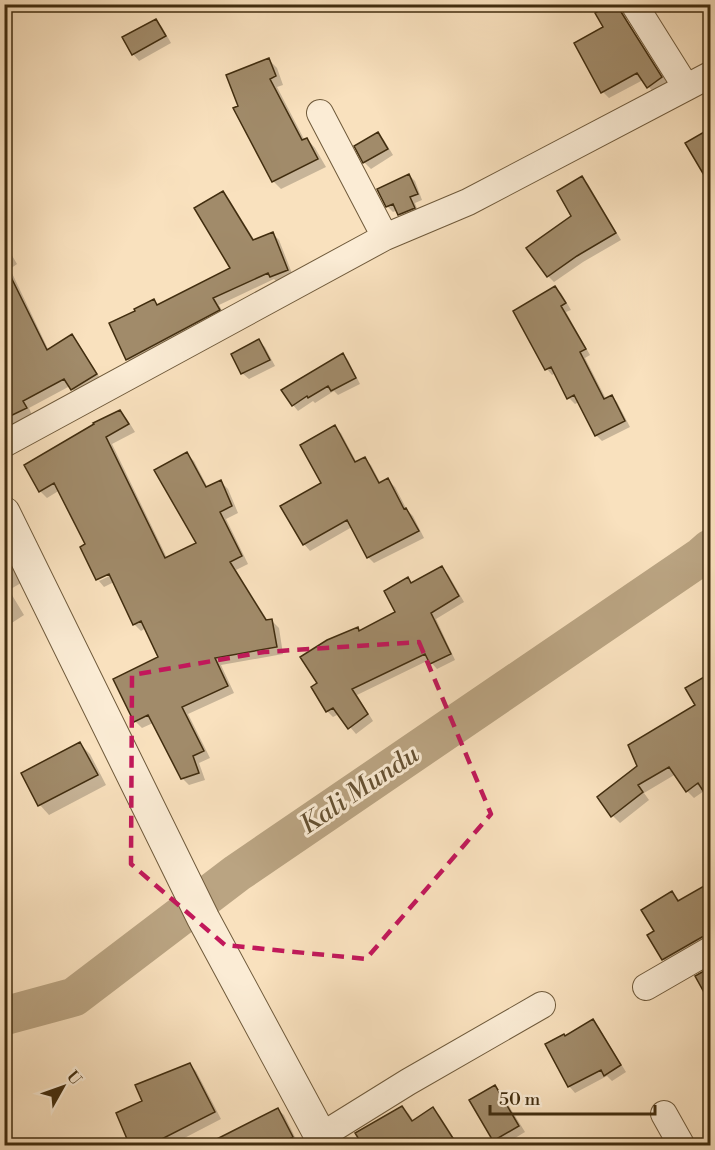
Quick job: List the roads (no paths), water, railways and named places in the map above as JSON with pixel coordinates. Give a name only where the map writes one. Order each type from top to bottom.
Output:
[{"type":"street","points":[[634,4],[686,87]]},
{"type":"street","points":[[4,444],[385,237],[468,202],[711,75]]},
{"type":"street","points":[[320,113],[385,237]]},
{"type":"street","points":[[4,513],[203,918],[323,1141],[408,1082],[542,1005]]},
{"type":"street","points":[[646,987],[711,950]]},
{"type":"street","points":[[664,1114],[682,1146]]},
{"type":"waterway","name":"Kali Mundu","points":[[4,1016],[74,997],[237,873],[710,549]]}]
